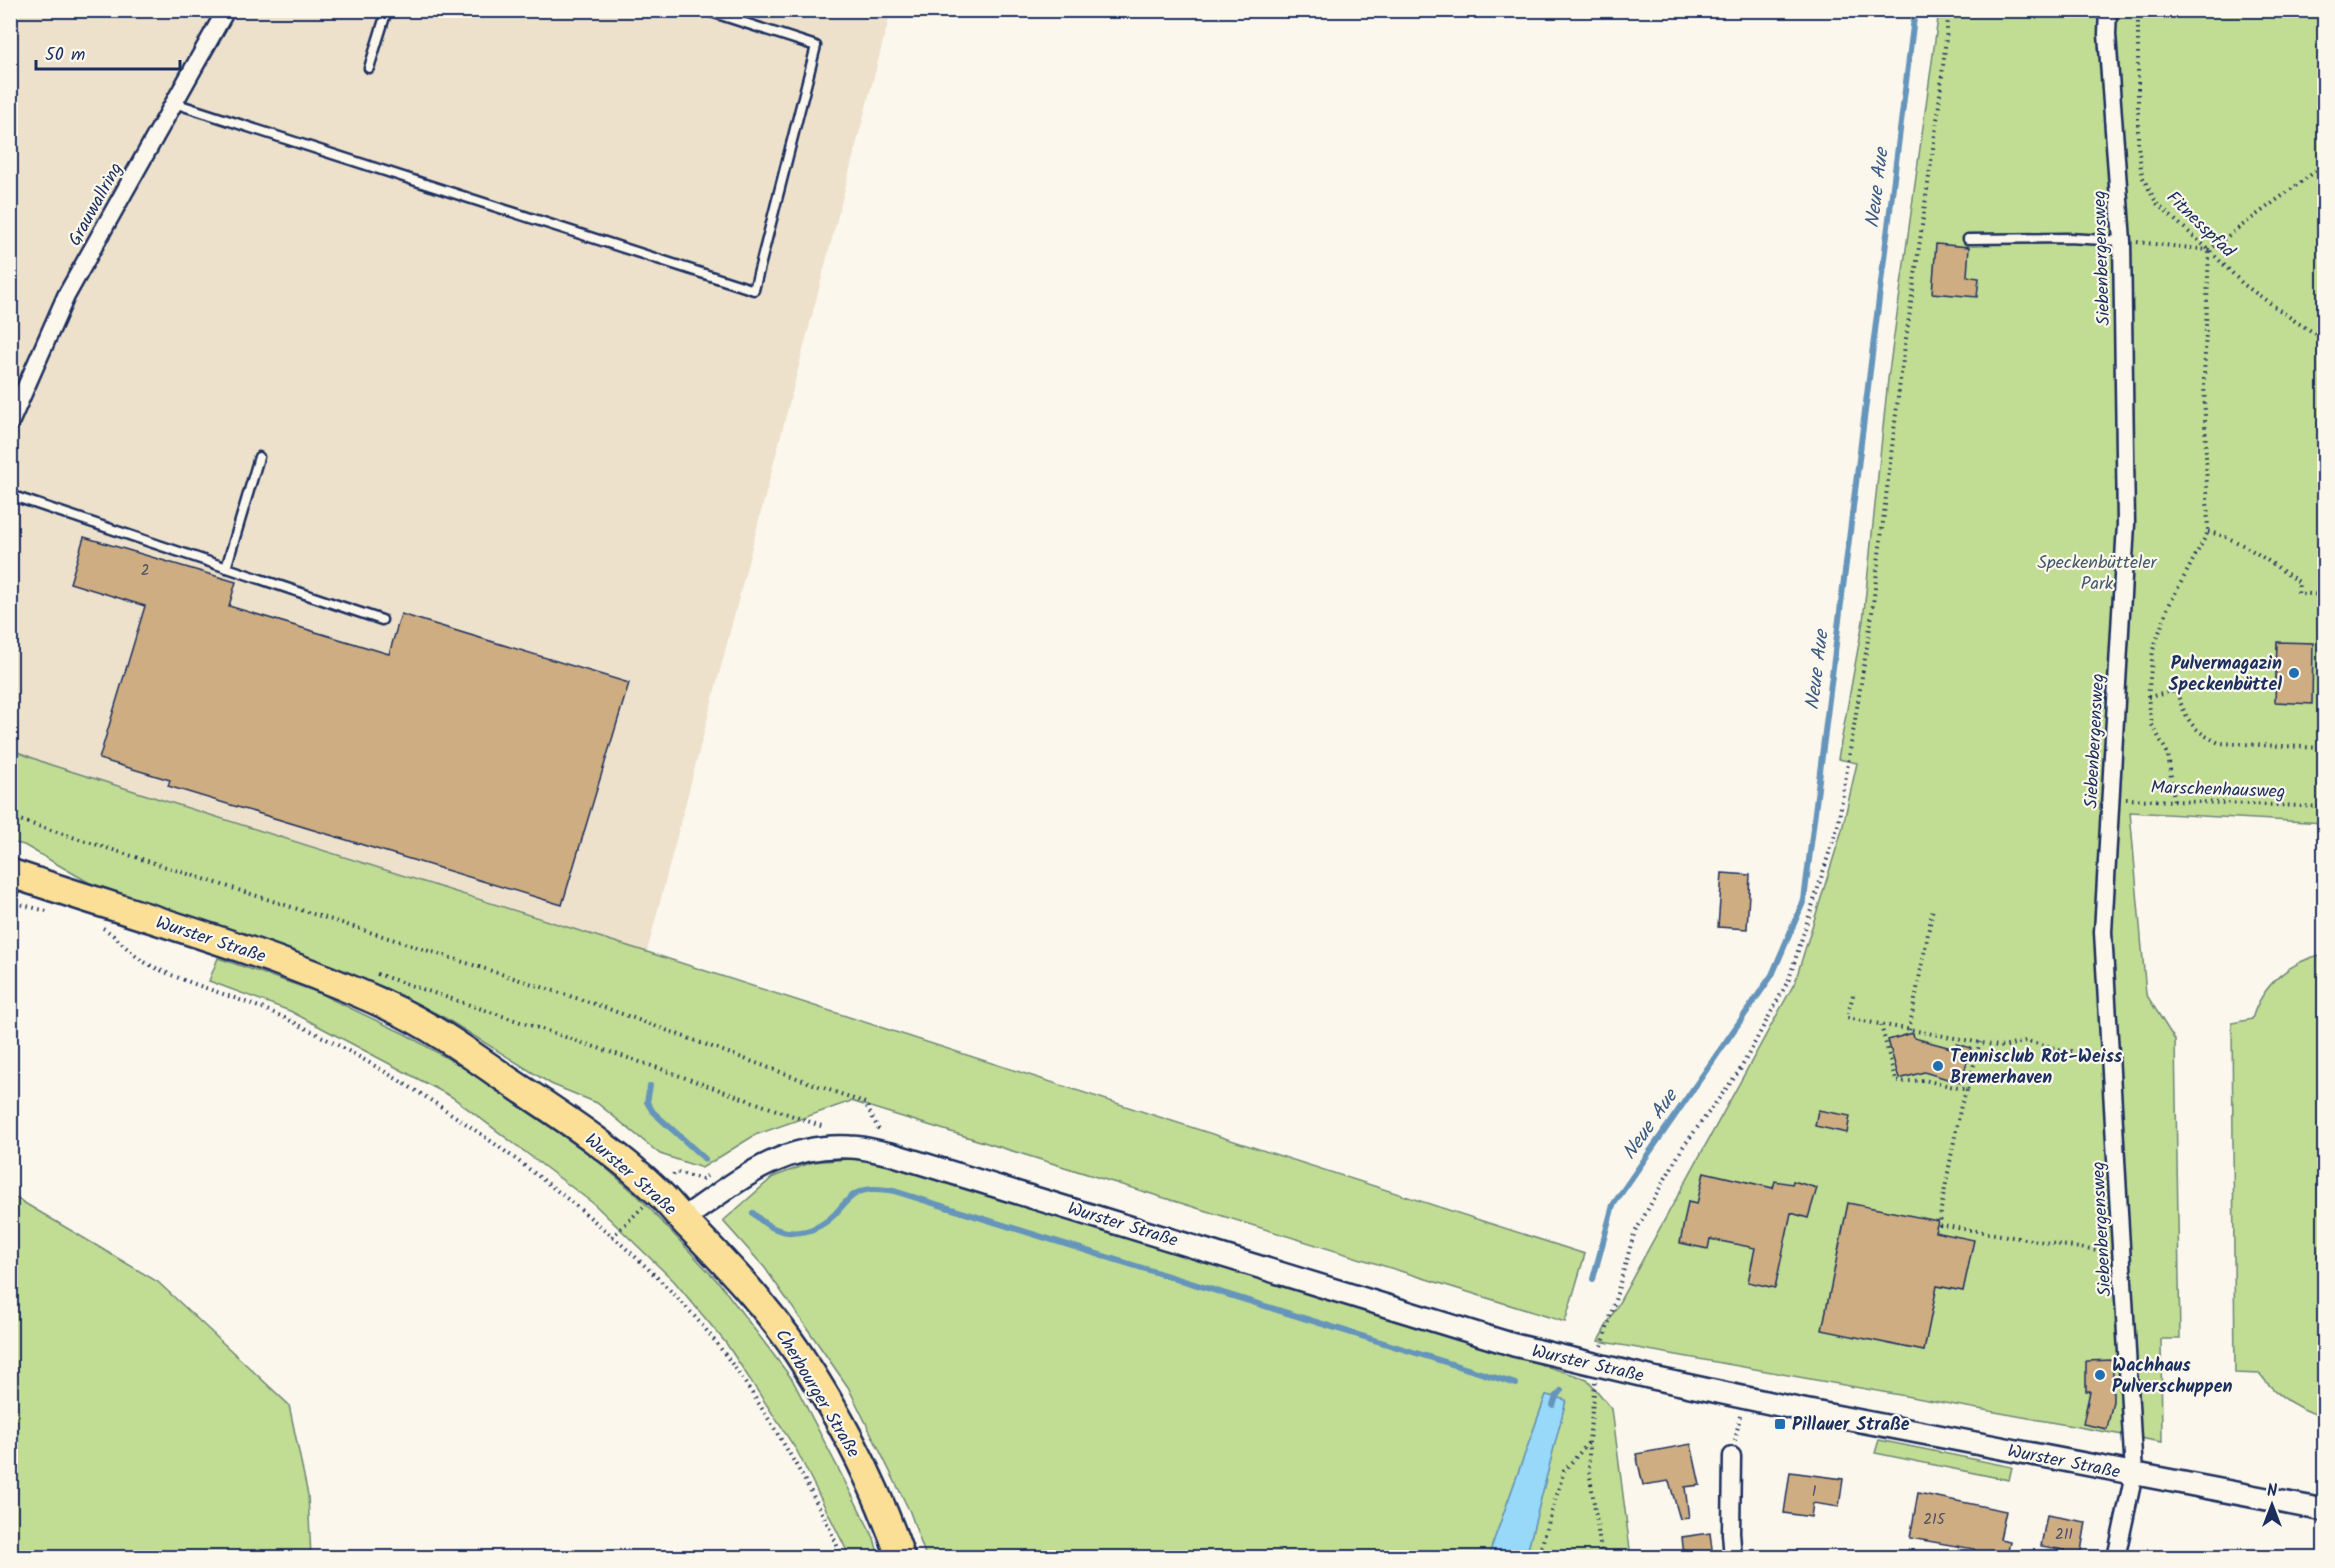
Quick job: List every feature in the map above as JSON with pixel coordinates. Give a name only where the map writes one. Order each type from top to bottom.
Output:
[{"type":"main road","name":"Wurster Straße","points":[[10,873],[104,905],[217,939],[389,1006],[446,1037],[543,1102],[658,1193],[683,1219]]},
{"type":"main road","name":"Cherbourger Straße","points":[[683,1219],[740,1278],[798,1353],[838,1420],[873,1486],[901,1557]]},
{"type":"street","name":"Grauwallring","points":[[10,423],[66,296],[226,10]]},
{"type":"street","name":"Siebenbergensweg","points":[[2108,10],[2107,34],[2122,241],[2126,524],[2103,932],[2134,1474],[2116,1557]]},
{"type":"street","name":"Wurster Straße","points":[[683,1219],[761,1165],[801,1150],[850,1147],[891,1154],[1514,1345],[1744,1398],[2325,1510]]},
{"type":"street","points":[[1732,1456],[1733,1557]]},
{"type":"lane","points":[[369,68],[387,10]]},
{"type":"lane","points":[[174,103],[754,290],[816,46],[705,10]]},
{"type":"lane","points":[[1968,239],[2068,238],[2122,241]]},
{"type":"lane","points":[[226,568],[259,457]]},
{"type":"lane","points":[[10,495],[382,620]]},
{"type":"path","points":[[1602,1557],[1589,1469],[1589,1441],[1597,1365],[1634,1234],[1683,1147],[1740,1070],[1789,979],[1838,825],[1871,621],[1900,381],[1938,113],[1949,10]]},
{"type":"path","name":"Fitnesspfad","points":[[2138,10],[2138,145],[2142,177],[2157,204],[2243,284],[2325,339]]},
{"type":"path","points":[[2122,241],[2209,250],[2325,165]]},
{"type":"path","points":[[2174,800],[2168,754],[2151,725],[2148,698],[2153,650],[2168,607],[2208,532],[2204,379],[2209,250]]},
{"type":"path","points":[[2208,532],[2218,534],[2241,545],[2299,582],[2298,593],[2325,595]]},
{"type":"path","points":[[2148,698],[2176,691],[2188,721],[2203,735],[2219,743],[2325,748]]},
{"type":"path","name":"Marschenhausweg","points":[[2110,799],[2325,807]]},
{"type":"path","points":[[10,817],[595,1004],[865,1103],[891,1154]]},
{"type":"path","points":[[10,902],[52,913]]},
{"type":"path","points":[[1909,1030],[1933,908]]},
{"type":"path","points":[[100,927],[142,961],[284,1018],[376,1067],[452,1113],[534,1173],[612,1237],[686,1307],[722,1351],[762,1408],[797,1468],[834,1535],[842,1557]]},
{"type":"path","points":[[370,972],[658,1068],[826,1128]]},
{"type":"path","points":[[1853,994],[1847,1018],[2003,1047],[2026,1041],[2068,1051],[2110,1052]]},
{"type":"path","points":[[1881,1024],[1896,1082],[1924,1080],[1967,1090]]},
{"type":"path","points":[[1980,1042],[1961,1105],[1940,1225],[2122,1255]]},
{"type":"path","points":[[612,1237],[658,1193]]},
{"type":"path","points":[[1732,1456],[1744,1398]]},
{"type":"path","points":[[1538,1557],[1564,1471],[1589,1441]]},
{"type":"shaded area","points":[[10,11],[891,11],[647,952],[48,764],[11,749]]},
{"type":"green space","name":"Speckenbütteler Park","points":[[1939,11],[2324,11],[2324,823],[2130,812],[2146,994],[2175,1040],[2180,1339],[2161,1339],[2162,1442],[1598,1341],[1795,982],[1842,830],[1857,763],[1838,759],[1863,621],[1888,379]]},
{"type":"green space","points":[[10,749],[48,764],[647,952],[1585,1254],[1565,1322],[851,1101],[755,1135],[702,1168],[660,1154],[597,1103],[551,1084],[445,1018],[386,988],[326,964],[107,893],[24,845],[11,842]]},
{"type":"green space","points":[[2324,954],[2324,1417],[2305,1410],[2280,1396],[2260,1374],[2235,1373],[2232,1023],[2252,1019],[2263,995],[2279,976],[2300,962]]},
{"type":"green space","points":[[218,958],[314,991],[405,1034],[494,1085],[577,1143],[639,1197],[720,1284],[792,1379],[874,1538],[879,1557],[850,1557],[797,1451],[726,1343],[674,1281],[594,1204],[452,1097],[290,1011],[209,981]]},
{"type":"green space","points":[[862,1158],[903,1166],[1587,1379],[1612,1409],[1631,1557],[1526,1557],[1566,1400],[1546,1395],[1488,1557],[926,1557],[910,1512],[848,1387],[765,1268],[723,1221],[773,1177],[813,1162]]},
{"type":"green space","points":[[11,1195],[158,1282],[289,1405],[308,1495],[311,1557],[11,1557]]},
{"type":"green space","points":[[1879,1440],[2012,1467],[2009,1480],[1875,1453]]},
{"type":"water","points":[[1546,1395],[1566,1400],[1526,1557],[1488,1557]]},
{"type":"building","points":[[1936,244],[1969,247],[1967,276],[1979,278],[1977,297],[1932,293]]},
{"type":"building","points":[[84,537],[236,582],[229,606],[389,654],[401,614],[629,683],[562,905],[168,786],[170,780],[99,759],[145,606],[70,583]]},
{"type":"building","name":"Pulvermagazin Speckenbüttel","points":[[2277,642],[2313,643],[2312,704],[2275,702]]},
{"type":"building","points":[[1722,873],[1750,875],[1747,929],[1718,927]]},
{"type":"building","points":[[1913,1033],[1914,1038],[1955,1049],[1957,1044],[1971,1048],[1961,1083],[1924,1072],[1899,1079],[1888,1040]]},
{"type":"building","points":[[1818,1110],[1850,1116],[1847,1133],[1815,1126]]},
{"type":"building","points":[[1704,1172],[1773,1188],[1775,1181],[1792,1184],[1793,1181],[1817,1188],[1808,1218],[1791,1213],[1775,1288],[1748,1282],[1755,1248],[1710,1239],[1708,1249],[1680,1243],[1688,1202],[1697,1204]]},
{"type":"building","points":[[1848,1203],[1938,1221],[1935,1232],[1974,1240],[1963,1291],[1937,1286],[1924,1351],[1822,1330]]},
{"type":"building","points":[[2113,1360],[2113,1401],[2107,1429],[2083,1424],[2090,1391],[2086,1391],[2086,1361]]},
{"type":"building","points":[[1691,1444],[1700,1485],[1685,1487],[1689,1518],[1680,1519],[1669,1481],[1643,1485],[1636,1454]]},
{"type":"building","points":[[1790,1472],[1843,1479],[1839,1507],[1813,1503],[1811,1517],[1784,1513]]},
{"type":"building","points":[[1918,1493],[2006,1511],[2000,1539],[2010,1541],[2007,1557],[1973,1554],[1974,1549],[1910,1538]]},
{"type":"building","points":[[2047,1515],[2086,1522],[2080,1557],[2064,1557],[2065,1550],[2041,1546]]},
{"type":"building","points":[[1710,1533],[1713,1557],[1684,1557],[1682,1537]]},
{"type":"waterway","name":"Neue Aue","points":[[1593,1279],[1613,1205],[1772,975],[1804,900],[1915,10]]},
{"type":"waterway","points":[[650,1086],[647,1102],[653,1112],[705,1159]]},
{"type":"waterway","points":[[753,1213],[772,1227],[783,1231],[804,1232],[824,1223],[857,1193],[871,1189],[894,1191],[1516,1384]]},
{"type":"waterway","name":"Neue Aue","points":[[1553,1405],[1561,1391]]},
{"type":"place","name":"Pulvermagazin Speckenbüttel","points":[[2294,673]]},
{"type":"place","name":"Tennisclub Rot-Weiss Bremerhaven","points":[[1938,1066]]},
{"type":"place","name":"Wachhaus Pulverschuppen","points":[[2100,1375]]},
{"type":"place","name":"Pillauer Straße","points":[[1780,1424]]}]
